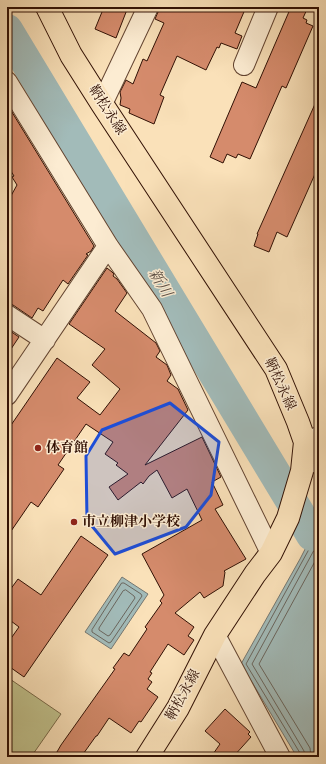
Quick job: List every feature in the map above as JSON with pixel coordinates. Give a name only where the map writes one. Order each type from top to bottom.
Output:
[{"type":"main road","name":"鞆松永線","points":[[47,7],[71,55],[276,369],[298,422],[312,450],[302,471],[288,518],[273,550],[255,574],[215,635],[178,708],[147,757]]},
{"type":"street","points":[[102,104],[148,7]]},
{"type":"street","points":[[244,65],[268,7]]},
{"type":"street","points":[[7,82],[108,246],[152,309],[273,550]]},
{"type":"street","points":[[7,395],[108,246]]},
{"type":"street","points":[[7,315],[45,340]]},
{"type":"street","points":[[215,635],[273,753]]},
{"type":"highlighted area","points":[[170,403],[219,442],[211,495],[186,527],[115,554],[87,520],[86,456],[102,430]]},
{"type":"green space","points":[[7,677],[61,714],[31,757],[7,757]]},
{"type":"water","points":[[319,522],[319,757],[297,757],[241,664]]},
{"type":"water","points":[[122,577],[148,594],[111,649],[85,632]]},
{"type":"building","points":[[104,7],[128,7],[116,38],[95,29]]},
{"type":"building","points":[[159,7],[246,7],[235,33],[242,36],[237,49],[221,43],[219,48],[217,47],[206,70],[177,56],[160,95],[164,97],[154,124],[129,113],[130,109],[120,105],[120,92],[126,80],[133,84],[143,59],[147,61],[164,23],[155,19]]},
{"type":"building","points":[[291,7],[308,7],[303,18],[307,20],[306,23],[313,26],[286,88],[282,86],[250,159],[238,154],[236,158],[227,154],[223,163],[210,157],[242,82],[256,88]]},
{"type":"building","points":[[319,95],[319,165],[287,237],[277,232],[269,252],[254,246],[257,234]]},
{"type":"building","points":[[7,104],[94,246],[91,251],[86,254],[88,255],[68,284],[63,280],[43,311],[38,308],[32,318],[13,305],[7,304],[7,203],[17,185],[12,177],[14,176],[7,165]]},
{"type":"building","points":[[107,268],[114,274],[113,276],[127,293],[115,311],[156,343],[160,351],[156,357],[167,365],[171,375],[167,381],[178,389],[188,410],[145,465],[202,437],[221,477],[212,482],[223,505],[215,509],[246,559],[224,571],[223,586],[204,598],[200,592],[175,613],[194,627],[188,636],[194,640],[184,655],[168,644],[150,672],[152,673],[148,679],[152,682],[147,689],[158,697],[141,722],[139,721],[131,733],[109,718],[81,757],[54,757],[115,669],[113,668],[124,653],[129,656],[147,629],[145,627],[162,603],[160,601],[164,595],[142,554],[202,520],[187,489],[172,498],[157,470],[149,476],[143,484],[141,482],[118,500],[109,487],[128,474],[116,465],[118,463],[105,454],[113,442],[86,424],[58,465],[64,469],[38,507],[31,502],[7,537],[7,431],[57,358],[90,382],[77,398],[100,415],[120,389],[92,365],[105,349],[69,324]]},
{"type":"building","points":[[7,329],[19,337],[7,355]]},
{"type":"building","points":[[81,536],[108,555],[24,677],[7,665],[7,644],[19,627],[7,618],[7,594],[18,579],[41,595]]},
{"type":"building","points":[[225,709],[250,732],[248,734],[251,737],[233,757],[211,757],[220,744],[205,731]]},
{"type":"waterway","name":"新川","points":[[7,30],[312,535]]},
{"type":"place","name":"体育館","points":[[38,448]]},
{"type":"place","name":"市立柳津小学校","points":[[74,522]]}]
